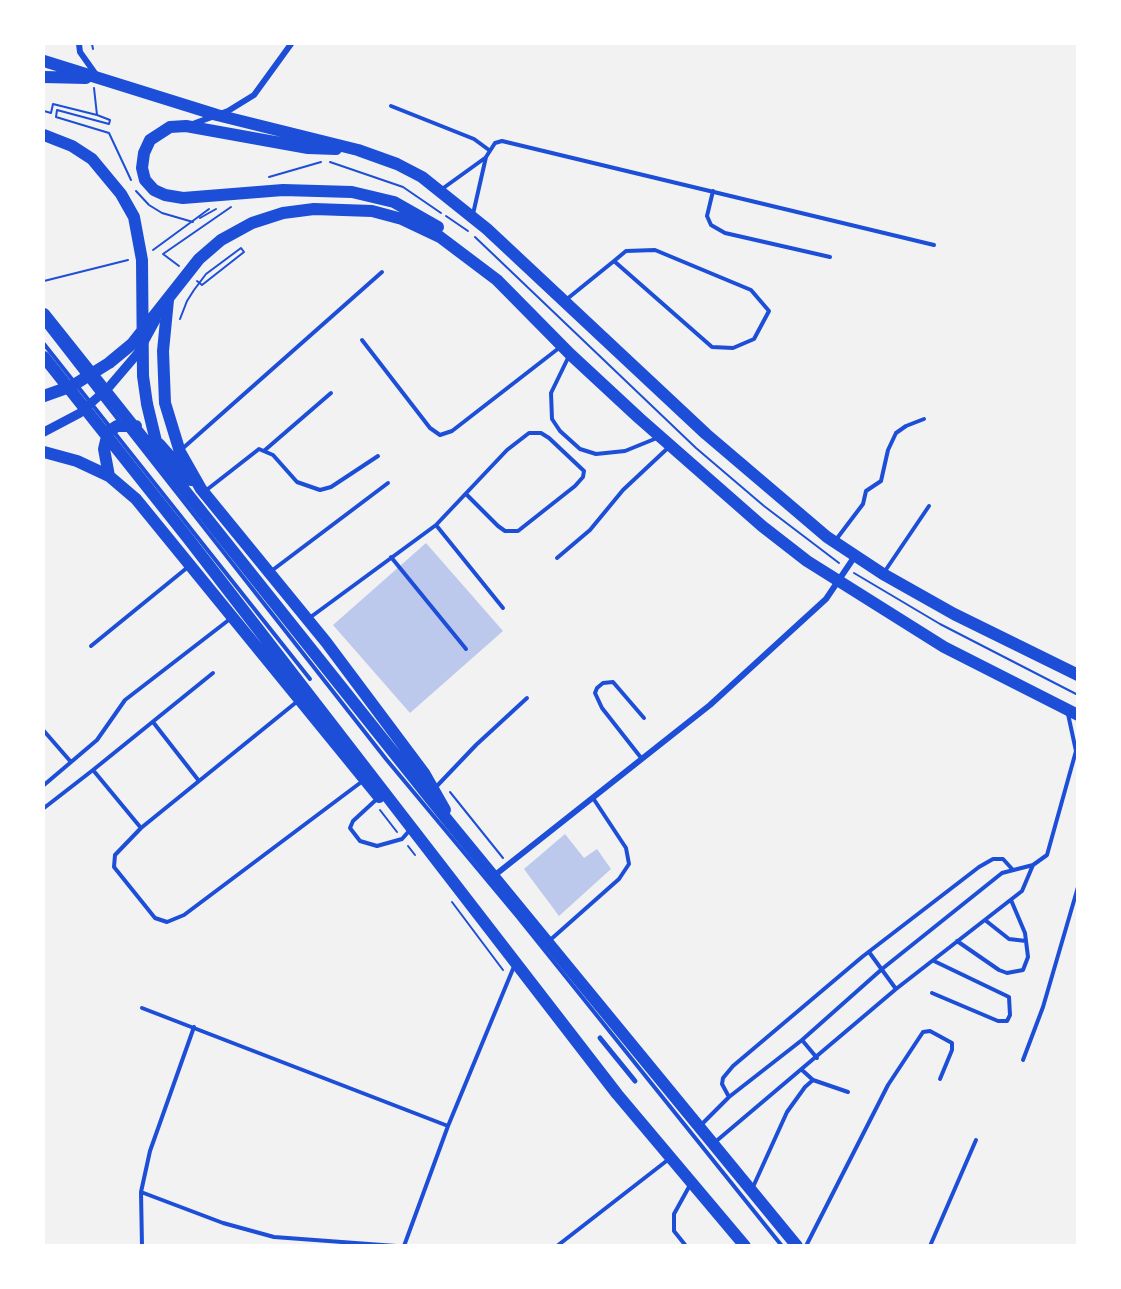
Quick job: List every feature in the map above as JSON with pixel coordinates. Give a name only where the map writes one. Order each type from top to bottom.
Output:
[{"type":"main road","points":[[44,61],[96,82],[358,150],[397,164],[440,190],[472,217],[706,434],[835,542],[883,574],[954,614],[1077,675]]},
{"type":"main road","points":[[44,77],[96,82]]},
{"type":"main road","points":[[358,150],[308,148],[186,126],[170,127],[150,140],[144,153],[142,168],[145,180],[153,190],[183,198],[322,189],[394,202],[428,220],[498,280],[566,350],[660,437],[762,526],[839,582],[944,647],[1072,713]]},
{"type":"main road","points":[[44,135],[92,159],[121,194],[134,217],[140,236],[144,286],[143,376],[147,404],[162,464]]},
{"type":"main road","points":[[44,396],[82,381],[132,344],[199,259],[221,240],[252,223],[283,213],[314,208],[363,210],[402,219],[422,226],[477,263]]},
{"type":"main road","points":[[168,299],[163,351],[165,403],[180,452],[202,490]]},
{"type":"main road","points":[[44,314],[320,668],[495,875],[797,1245]]},
{"type":"main road","points":[[44,357],[187,537],[669,1158],[745,1245]]},
{"type":"main road","points":[[110,477],[105,441],[108,432],[117,426],[127,425],[144,430],[152,436],[176,466],[202,490],[270,572],[438,785],[449,822]]},
{"type":"main road","points":[[44,452],[77,461],[110,477],[136,499],[364,780],[410,831],[430,849]]},
{"type":"street","points":[[79,44],[80,52],[96,82]]},
{"type":"street","points":[[186,126],[240,105],[254,95],[291,44]]},
{"type":"street","points":[[44,432],[80,413],[109,387],[138,353],[168,299]]},
{"type":"street","points":[[495,875],[710,705],[789,634],[839,582],[855,556]]},
{"type":"street","points":[[600,1038],[635,1081]]},
{"type":"lane","points":[[391,106],[474,139],[489,150]]},
{"type":"lane","points":[[472,217],[489,150],[495,143],[512,142],[934,245]]},
{"type":"lane","points":[[440,190],[486,157]]},
{"type":"lane","points":[[712,191],[707,216],[711,225],[725,233],[830,257]]},
{"type":"lane","points":[[564,302],[626,251],[655,250],[752,290],[769,311],[754,339],[733,348],[712,347],[614,261]]},
{"type":"lane","points":[[180,452],[382,272]]},
{"type":"lane","points":[[44,324],[320,668],[386,759],[517,916],[782,1245]]},
{"type":"lane","points":[[362,340],[429,428],[440,435],[452,431],[566,350]]},
{"type":"lane","points":[[44,344],[310,679]]},
{"type":"lane","points":[[566,350],[551,393],[552,419],[560,431],[580,449],[596,454],[625,451],[660,437]]},
{"type":"lane","points":[[202,490],[254,452],[265,450],[331,393]]},
{"type":"lane","points":[[835,542],[863,504],[866,491],[881,481],[888,450],[896,433],[924,419]]},
{"type":"lane","points":[[307,619],[436,525],[507,450],[529,433],[541,433],[549,438],[584,471],[583,477],[575,486],[518,531],[505,531],[466,494]]},
{"type":"lane","points":[[557,558],[590,530],[623,490],[670,446]]},
{"type":"lane","points":[[265,450],[297,482],[320,490],[331,487],[378,456]]},
{"type":"lane","points":[[270,572],[388,483]]},
{"type":"lane","points":[[883,574],[929,506]]},
{"type":"lane","points":[[436,525],[502,608]]},
{"type":"lane","points":[[392,557],[466,649]]},
{"type":"lane","points":[[91,646],[190,564]]},
{"type":"lane","points":[[44,785],[97,740],[125,700],[233,617]]},
{"type":"lane","points":[[44,808],[213,673]]},
{"type":"lane","points":[[642,759],[602,708],[595,693],[597,688],[603,683],[612,682],[644,718]]},
{"type":"lane","points":[[438,785],[476,745],[527,699]]},
{"type":"lane","points":[[300,700],[141,828],[115,855],[114,867],[155,918],[161,921],[174,921],[364,780]]},
{"type":"lane","points":[[699,1126],[729,1097],[802,1040],[882,969],[1002,873],[1033,865],[1047,855],[1072,770],[1076,744],[1072,713]]},
{"type":"lane","points":[[153,722],[200,781]]},
{"type":"lane","points":[[44,731],[71,762]]},
{"type":"lane","points":[[1072,770],[1077,764]]},
{"type":"lane","points":[[93,770],[141,828]]},
{"type":"lane","points":[[379,797],[353,821],[350,828],[360,841],[377,846],[402,839],[410,831]]},
{"type":"lane","points":[[548,941],[625,873],[629,864],[626,848],[593,798]]},
{"type":"lane","points":[[729,1097],[722,1084],[733,1066],[869,952],[979,867],[993,859],[1003,859],[1013,870]]},
{"type":"lane","points":[[713,1144],[896,989],[1022,891],[1033,865]]},
{"type":"lane","points":[[1023,1060],[1037,1028],[1077,886]]},
{"type":"lane","points":[[957,941],[973,954],[1007,973],[1023,970],[1027,964],[1026,941],[1022,922],[1011,900]]},
{"type":"lane","points":[[985,920],[1009,939],[1026,941]]},
{"type":"lane","points":[[869,952],[896,989]]},
{"type":"lane","points":[[932,993],[998,1021],[1007,1021],[1010,1015],[1009,997],[934,961]]},
{"type":"lane","points":[[404,1245],[448,1126],[516,963]]},
{"type":"lane","points":[[142,1008],[448,1126]]},
{"type":"lane","points":[[142,1245],[141,1192],[150,1151],[194,1027]]},
{"type":"lane","points":[[806,1245],[888,1085],[923,1032],[930,1031],[952,1043],[952,1050],[940,1079]]},
{"type":"lane","points":[[802,1040],[817,1058]]},
{"type":"lane","points":[[801,1071],[813,1080],[848,1092]]},
{"type":"lane","points":[[752,1190],[787,1112],[803,1089],[813,1080]]},
{"type":"lane","points":[[930,1245],[976,1140]]},
{"type":"lane","points":[[556,1245],[669,1158]]},
{"type":"lane","points":[[686,1245],[674,1232],[674,1214],[691,1183]]},
{"type":"lane","points":[[141,1192],[222,1223],[274,1237],[396,1245]]},
{"type":"path","points":[[88,44],[89,54]]},
{"type":"path","points":[[92,44],[93,49]]},
{"type":"path","points":[[96,82],[97,115]]},
{"type":"path","points":[[44,111],[51,112],[53,104],[110,120],[109,124],[57,110],[56,117],[109,133],[137,193],[162,213],[193,222],[223,205]]},
{"type":"path","points":[[265,179],[324,161],[403,187],[472,234],[696,448],[764,506],[847,570],[940,624],[1077,695]]},
{"type":"path","points":[[150,251],[237,193]]},
{"type":"path","points":[[178,324],[194,290],[206,274],[230,255]]},
{"type":"path","points":[[44,280],[132,258]]},
{"type":"path","points":[[438,785],[508,864]]},
{"type":"building","points":[[426,543],[503,631],[410,713],[333,625]]},
{"type":"building","points":[[565,834],[584,858],[597,849],[611,869],[559,916],[524,869]]}]
